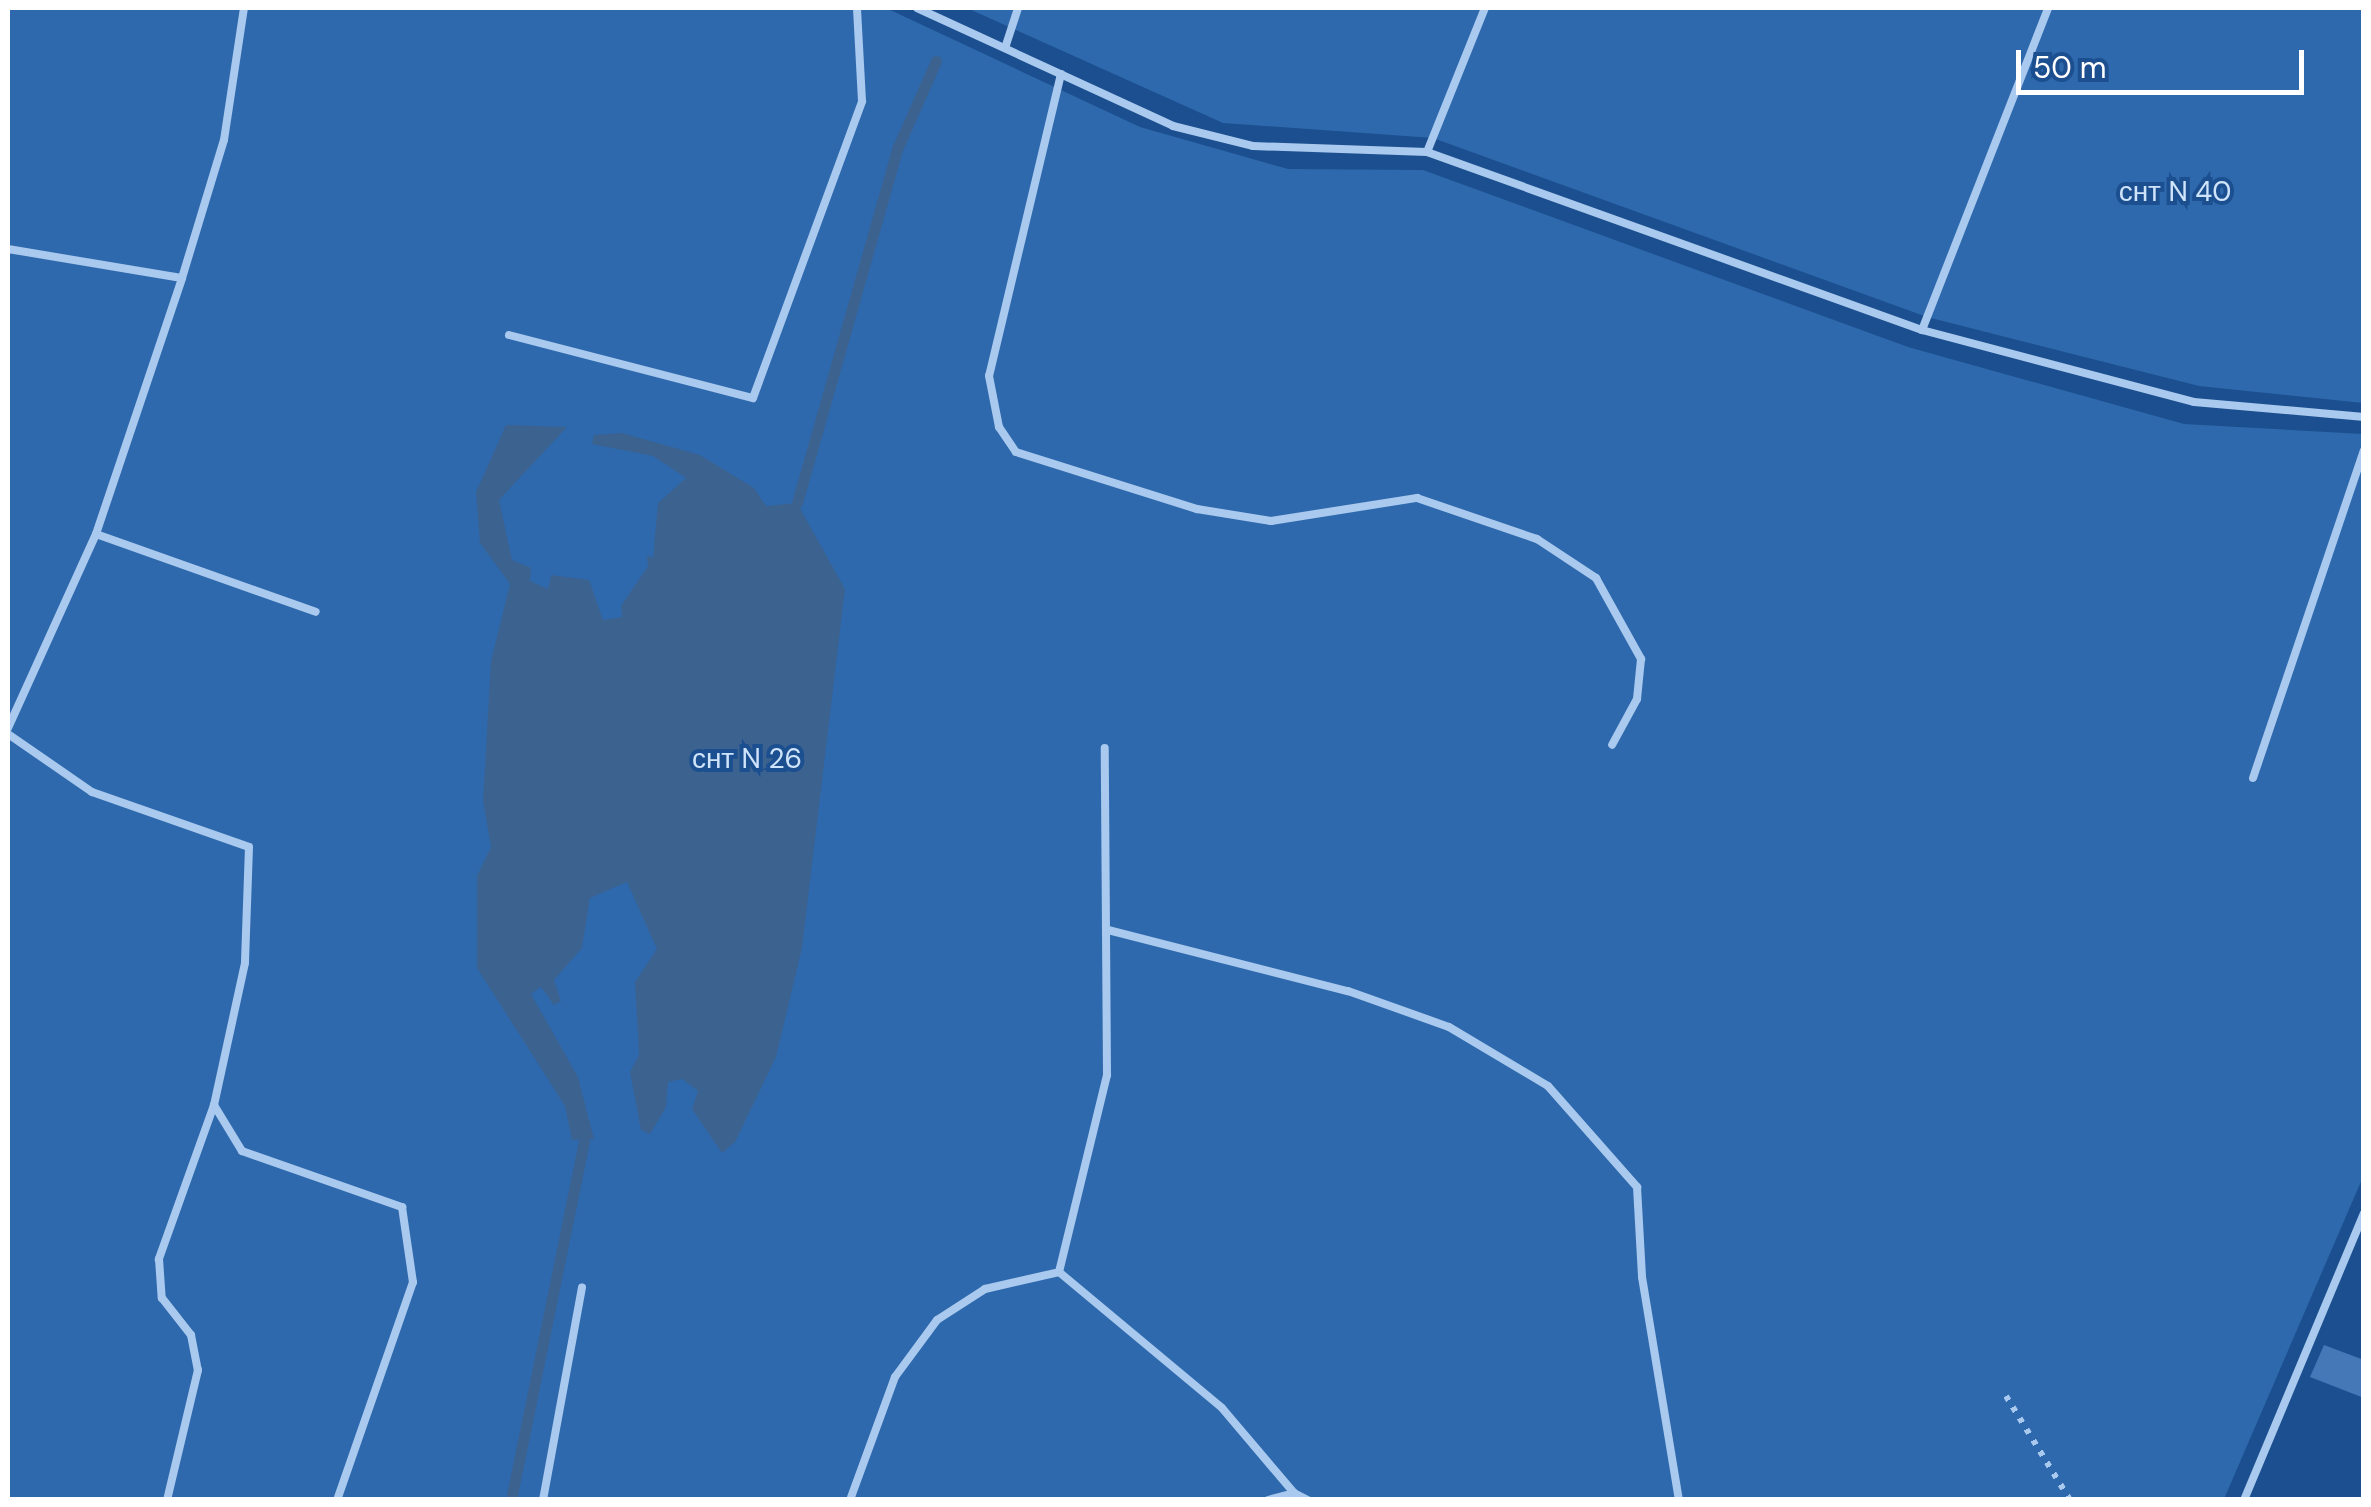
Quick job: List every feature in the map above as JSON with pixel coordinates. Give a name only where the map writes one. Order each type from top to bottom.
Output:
[{"type":"lane","points":[[166,1500],[198,1370],[190,1334],[162,1298],[159,1258],[214,1105],[245,963],[250,847],[92,792],[8,731],[96,534],[182,278],[224,140],[244,8]]},
{"type":"lane","points":[[509,335],[752,398],[862,101],[857,8]]},
{"type":"lane","points":[[916,8],[1006,45],[1173,126],[1253,146],[1427,152],[1922,330],[2194,402],[2364,417]]},
{"type":"lane","points":[[1006,45],[1018,8]]},
{"type":"lane","points":[[1427,152],[1485,8]]},
{"type":"lane","points":[[1922,330],[2048,8]]},
{"type":"lane","points":[[1061,74],[989,376],[999,427],[1016,452],[1197,509],[1271,522],[1417,498],[1537,539],[1596,578],[1641,659],[1637,699],[1612,745]]},
{"type":"lane","points":[[8,248],[182,278]]},
{"type":"lane","points":[[2253,778],[2364,450]]},
{"type":"lane","points":[[96,534],[316,612]]},
{"type":"lane","points":[[1060,1272],[1107,1075],[1105,748]]},
{"type":"lane","points":[[1108,930],[1348,991],[1449,1026],[1548,1086],[1637,1187],[1642,1277],[1679,1500]]},
{"type":"lane","points":[[214,1105],[242,1151],[402,1207],[412,1282],[337,1500]]},
{"type":"lane","points":[[2244,1500],[2364,1213]]},
{"type":"lane","points":[[1060,1272],[1222,1408],[1294,1493],[1308,1500]]},
{"type":"lane","points":[[850,1500],[896,1376],[937,1320],[985,1290],[1060,1272]]},
{"type":"lane","points":[[543,1500],[582,1288]]},
{"type":"lane","points":[[1268,1500],[1294,1493]]},
{"type":"path","points":[[2006,1396],[2070,1500]]},
{"type":"green space","name":"снт N 26","points":[[8,8],[886,8],[1140,127],[1288,169],[1423,170],[1908,347],[2184,424],[2363,434],[2363,1177],[2224,1499],[8,1500]]},
{"type":"green space","name":"снт N 40","points":[[967,8],[2363,8],[2363,403],[2199,386],[1927,317],[1433,138],[1223,123]]},
{"type":"shaded area","points":[[506,425],[567,427],[499,500],[512,560],[531,568],[530,581],[548,589],[551,575],[589,580],[603,620],[622,617],[621,606],[648,566],[647,555],[653,558],[658,503],[686,478],[653,456],[592,444],[594,435],[622,433],[700,455],[754,488],[766,506],[797,503],[845,589],[802,948],[776,1057],[735,1142],[722,1153],[692,1109],[698,1091],[682,1079],[668,1082],[666,1107],[650,1134],[641,1130],[630,1072],[639,1055],[635,982],[657,949],[627,882],[590,898],[582,948],[554,980],[561,1001],[554,1005],[541,987],[531,994],[578,1077],[594,1139],[572,1140],[565,1106],[477,968],[477,876],[491,847],[483,801],[491,661],[510,584],[480,543],[476,492]]},
{"type":"building","points":[[2324,1345],[2364,1360],[2364,1398],[2310,1377]]},
{"type":"waterway","points":[[797,503],[898,147],[936,61]]},
{"type":"waterway","points":[[511,1500],[584,1141]]}]
